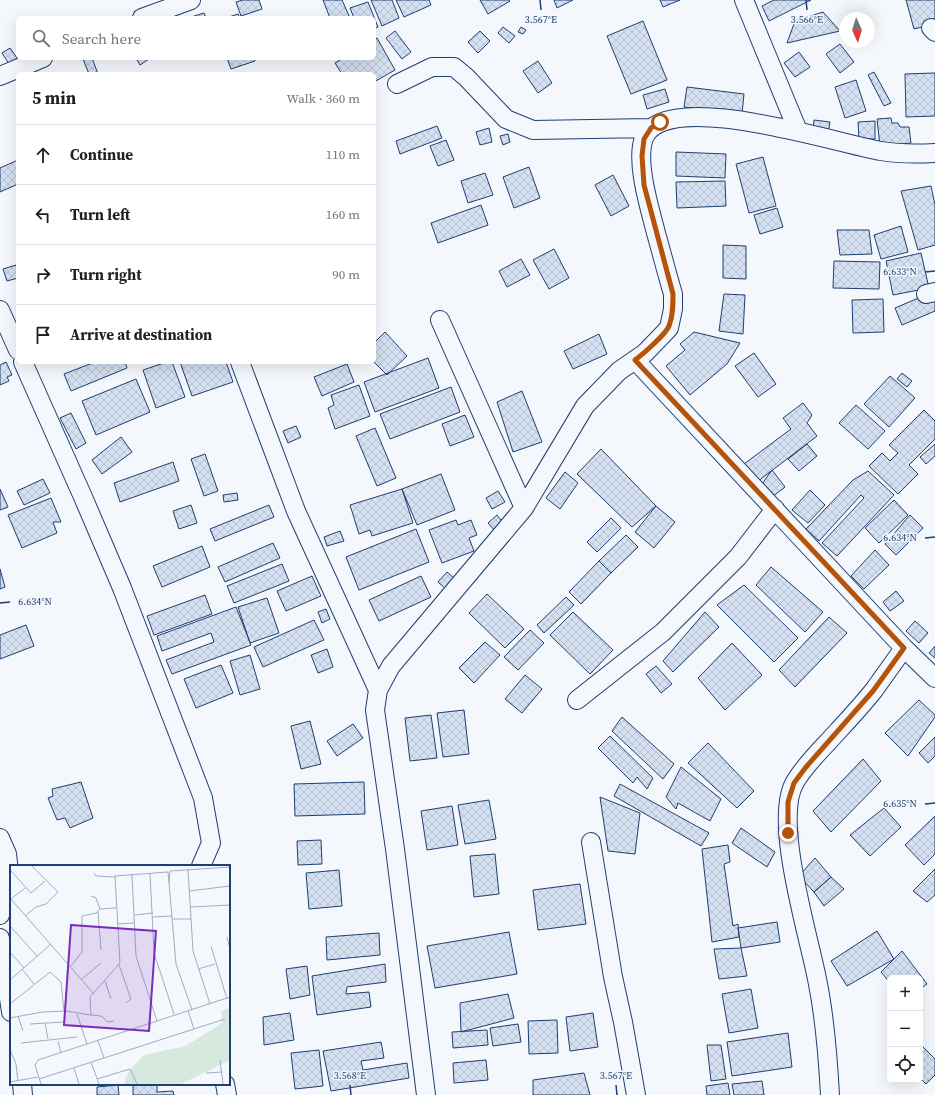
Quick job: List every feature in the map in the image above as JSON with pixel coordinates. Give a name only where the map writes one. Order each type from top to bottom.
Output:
[{"type":"street","points":[[147,16],[191,0]]},
{"type":"street","points":[[744,0],[798,131]]},
{"type":"street","points":[[0,76],[38,60]]},
{"type":"street","points":[[397,84],[432,67],[454,67],[466,77],[506,119],[533,130],[651,128]]},
{"type":"street","points":[[426,1095],[395,849],[375,710],[378,690],[391,666],[524,508],[585,406],[619,371],[645,353],[669,328],[673,309],[673,294],[644,185],[642,156],[644,139],[651,128],[660,122],[681,118],[716,117],[775,126],[882,151],[935,153]]},
{"type":"street","points":[[0,310],[16,346]]},
{"type":"street","points":[[440,320],[524,508]]},
{"type":"street","points":[[635,360],[904,648],[935,678]]},
{"type":"street","points":[[24,364],[122,588],[203,798],[211,843],[201,865]]},
{"type":"street","points":[[241,364],[296,511],[378,690]]},
{"type":"street","points":[[577,700],[663,632],[738,557],[775,509]]},
{"type":"street","points":[[830,1095],[826,1038],[818,983],[807,938],[788,833],[788,802],[794,783],[806,767],[873,691],[904,648]]},
{"type":"street","points":[[0,838],[7,854],[9,871],[0,915]]},
{"type":"street","points":[[591,842],[609,955],[636,1095]]},
{"type":"street","points":[[0,938],[10,1005]]},
{"type":"street","points":[[22,1085],[23,1095]]},
{"type":"street","points":[[225,1085],[227,1095]]},
{"type":"building","points":[[243,0],[259,0],[262,9],[241,16],[236,2]]},
{"type":"building","points":[[323,0],[342,0],[349,16],[329,16]]},
{"type":"building","points":[[371,0],[392,0],[399,18],[382,26]]},
{"type":"building","points":[[396,0],[429,0],[431,5],[404,17]]},
{"type":"building","points":[[480,0],[509,0],[510,1],[488,14]]},
{"type":"building","points":[[554,0],[573,0],[557,8]]},
{"type":"building","points":[[660,0],[680,0],[663,7]]},
{"type":"building","points":[[774,0],[811,0],[769,21],[762,6]]},
{"type":"building","points":[[906,0],[935,0],[935,24],[914,29]]},
{"type":"building","points":[[368,2],[374,16],[353,16],[350,8]]},
{"type":"building","points":[[823,12],[839,31],[787,43],[795,21]]},
{"type":"building","points":[[204,13],[205,16],[194,16]]},
{"type":"building","points":[[643,21],[667,80],[631,94],[607,36]]},
{"type":"building","points":[[503,27],[515,36],[509,43],[498,33]]},
{"type":"building","points":[[521,27],[526,30],[523,34],[518,32]]},
{"type":"building","points":[[395,31],[411,52],[402,59],[386,38]]},
{"type":"building","points":[[480,31],[490,41],[478,53],[468,42]]},
{"type":"building","points":[[377,38],[395,70],[376,81],[376,72],[341,72],[335,63],[340,60],[376,60]]},
{"type":"building","points":[[839,45],[839,48],[843,48],[854,62],[840,73],[826,54]]},
{"type":"building","points":[[10,48],[16,59],[9,64],[2,53]]},
{"type":"building","points":[[799,52],[810,67],[795,77],[784,63]]},
{"type":"building","points":[[83,60],[93,60],[97,72],[88,72]]},
{"type":"building","points":[[137,60],[148,60],[140,65]]},
{"type":"building","points":[[228,60],[255,60],[255,61],[231,69]]},
{"type":"building","points":[[538,61],[552,83],[538,93],[523,71]]},
{"type":"building","points":[[874,72],[891,103],[884,106],[868,75]]},
{"type":"building","points":[[935,73],[935,116],[906,117],[905,74]]},
{"type":"building","points":[[856,80],[866,111],[845,118],[835,87]]},
{"type":"building","points":[[687,87],[744,94],[742,114],[684,107]]},
{"type":"building","points":[[665,89],[669,102],[647,109],[643,95]]},
{"type":"building","points":[[891,118],[892,123],[898,123],[900,127],[909,127],[911,143],[880,146],[877,119]]},
{"type":"building","points":[[814,120],[830,122],[828,134],[813,132]]},
{"type":"building","points":[[875,121],[875,139],[859,139],[858,122]]},
{"type":"building","points":[[437,126],[442,138],[400,154],[396,141]]},
{"type":"building","points":[[489,128],[492,142],[480,145],[476,132]]},
{"type":"building","points":[[508,134],[510,142],[503,145],[500,136]]},
{"type":"building","points":[[446,140],[454,160],[438,166],[430,146]]},
{"type":"building","points":[[676,152],[726,154],[725,178],[676,176]]},
{"type":"building","points":[[763,157],[776,206],[749,213],[736,164]]},
{"type":"building","points":[[16,161],[16,185],[0,192],[0,168]]},
{"type":"building","points":[[529,167],[540,198],[514,208],[503,177]]},
{"type":"building","points":[[485,173],[493,195],[468,203],[461,181]]},
{"type":"building","points":[[613,175],[629,206],[611,216],[595,185]]},
{"type":"building","points":[[725,181],[726,206],[677,208],[676,182]]},
{"type":"building","points":[[931,186],[935,205],[935,245],[918,250],[901,191]]},
{"type":"building","points":[[481,205],[488,225],[438,243],[431,223]]},
{"type":"building","points":[[777,208],[783,227],[760,234],[754,215]]},
{"type":"building","points":[[901,226],[908,252],[881,259],[874,235]]},
{"type":"building","points":[[837,230],[869,230],[872,254],[840,255]]},
{"type":"building","points":[[723,245],[746,246],[746,279],[723,278]]},
{"type":"building","points":[[554,249],[569,278],[549,289],[533,260]]},
{"type":"building","points":[[921,253],[929,288],[893,295],[886,261]]},
{"type":"building","points":[[521,259],[530,275],[507,287],[499,271]]},
{"type":"building","points":[[834,261],[880,262],[879,289],[833,288]]},
{"type":"building","points":[[16,265],[16,279],[7,281],[3,269]]},
{"type":"building","points":[[935,291],[935,311],[902,325],[895,308]]},
{"type":"building","points":[[724,294],[745,295],[743,334],[719,331]]},
{"type":"building","points":[[883,299],[884,332],[853,333],[852,300]]},
{"type":"building","points":[[385,332],[407,356],[387,375],[376,364],[376,341]]},
{"type":"building","points":[[694,332],[740,343],[727,364],[690,395],[666,366],[685,350],[680,344]]},
{"type":"building","points":[[599,334],[607,354],[573,369],[564,351]]},
{"type":"building","points":[[754,353],[776,384],[758,397],[735,366]]},
{"type":"building","points":[[428,358],[439,388],[375,412],[364,382]]},
{"type":"building","points":[[6,362],[12,375],[7,377],[9,381],[0,385],[0,365]]},
{"type":"building","points":[[90,364],[126,364],[127,368],[71,391],[64,374]]},
{"type":"building","points":[[161,364],[173,364],[185,397],[156,408],[143,370]]},
{"type":"building","points":[[181,364],[227,364],[233,382],[192,396]]},
{"type":"building","points":[[347,364],[354,382],[322,396],[314,377]]},
{"type":"building","points":[[902,373],[912,381],[907,387],[897,379]]},
{"type":"building","points":[[890,376],[915,398],[889,427],[864,404]]},
{"type":"building","points":[[136,379],[150,412],[96,435],[82,401]]},
{"type":"building","points":[[359,385],[370,416],[335,429],[328,408],[334,405],[331,395]]},
{"type":"building","points":[[451,387],[460,412],[390,439],[380,414]]},
{"type":"building","points":[[522,391],[542,442],[513,452],[497,402]]},
{"type":"building","points":[[803,403],[812,415],[807,423],[817,436],[757,482],[744,464],[791,429],[783,418]]},
{"type":"building","points":[[856,405],[885,431],[868,449],[839,423]]},
{"type":"building","points":[[924,410],[935,421],[935,439],[909,465],[918,474],[898,494],[869,466],[882,453],[890,461],[898,453],[889,445]]},
{"type":"building","points":[[71,413],[86,443],[76,449],[60,418]]},
{"type":"building","points":[[465,415],[474,437],[450,446],[442,424]]},
{"type":"building","points":[[296,426],[301,437],[288,443],[283,431]]},
{"type":"building","points":[[375,428],[396,478],[377,486],[356,436]]},
{"type":"building","points":[[121,437],[132,452],[102,474],[92,460]]},
{"type":"building","points":[[807,444],[817,456],[799,471],[788,459]]},
{"type":"building","points":[[935,444],[935,456],[926,464],[920,457]]},
{"type":"building","points":[[601,449],[656,506],[632,527],[577,474]]},
{"type":"building","points":[[205,454],[218,491],[204,496],[191,459]]},
{"type":"building","points":[[173,462],[179,481],[120,502],[114,483]]},
{"type":"building","points":[[772,470],[785,487],[772,497],[762,484]]},
{"type":"building","points":[[868,471],[894,495],[837,556],[822,543],[864,498],[861,495],[819,541],[806,529],[853,480]]},
{"type":"building","points":[[565,472],[578,483],[560,509],[546,498]]},
{"type":"building","points":[[441,474],[455,510],[417,525],[402,489]]},
{"type":"building","points":[[43,479],[50,493],[24,505],[17,491]]},
{"type":"building","points":[[0,489],[8,507],[0,510]]},
{"type":"building","points":[[402,489],[413,523],[372,536],[370,530],[359,534],[350,505]]},
{"type":"building","points":[[810,490],[825,505],[808,523],[792,510]]},
{"type":"building","points":[[498,491],[505,502],[492,509],[486,498]]},
{"type":"building","points":[[237,493],[238,500],[224,502],[223,495]]},
{"type":"building","points":[[51,498],[61,522],[53,522],[57,533],[22,548],[8,515]]},
{"type":"building","points":[[894,500],[908,515],[879,543],[865,528]]},
{"type":"building","points":[[191,505],[197,523],[179,529],[173,511]]},
{"type":"building","points":[[269,505],[274,517],[215,541],[210,529]]},
{"type":"building","points":[[656,506],[675,522],[654,548],[635,532]]},
{"type":"building","points":[[497,515],[504,524],[495,531],[488,523]]},
{"type":"building","points":[[910,515],[923,528],[896,555],[885,544]]},
{"type":"building","points":[[611,518],[621,528],[597,552],[587,542]]},
{"type":"building","points":[[456,520],[458,525],[471,520],[477,535],[469,538],[474,551],[442,563],[429,530]]},
{"type":"building","points":[[416,529],[429,562],[359,590],[346,557]]},
{"type":"building","points":[[340,531],[344,541],[327,546],[324,537]]},
{"type":"building","points":[[626,535],[638,547],[611,573],[599,561]]},
{"type":"building","points":[[273,543],[280,558],[225,582],[218,567]]},
{"type":"building","points":[[202,546],[210,567],[162,587],[153,566]]},
{"type":"building","points":[[875,550],[889,565],[864,589],[851,576]]},
{"type":"building","points":[[599,561],[611,573],[581,604],[569,592]]},
{"type":"building","points":[[282,564],[289,581],[234,603],[227,586]]},
{"type":"building","points":[[771,567],[823,612],[805,632],[756,585]]},
{"type":"building","points":[[0,569],[5,587],[0,589]]},
{"type":"building","points":[[447,572],[455,579],[446,589],[438,582]]},
{"type":"building","points":[[312,576],[321,596],[286,611],[277,591]]},
{"type":"building","points":[[421,576],[431,597],[379,621],[369,600]]},
{"type":"building","points":[[744,585],[798,638],[774,662],[717,605]]},
{"type":"building","points":[[896,591],[904,601],[890,611],[883,602]]},
{"type":"building","points":[[487,594],[524,629],[505,648],[469,613]]},
{"type":"building","points":[[205,595],[212,614],[154,635],[147,616]]},
{"type":"building","points":[[566,597],[574,605],[544,633],[537,625]]},
{"type":"building","points":[[267,598],[279,633],[250,643],[238,607]]},
{"type":"building","points":[[236,607],[251,645],[172,674],[166,660],[214,642],[211,633],[162,651],[157,636]]},
{"type":"building","points":[[326,609],[330,619],[322,623],[318,612]]},
{"type":"building","points":[[573,612],[613,650],[590,674],[550,635]]},
{"type":"building","points":[[705,612],[719,627],[673,672],[663,661]]},
{"type":"building","points":[[829,617],[847,633],[795,687],[779,670]]},
{"type":"building","points":[[314,620],[324,640],[263,667],[254,647]]},
{"type":"building","points":[[915,621],[928,633],[919,643],[906,631]]},
{"type":"building","points":[[26,625],[34,646],[0,659],[0,635]]},
{"type":"building","points":[[530,630],[544,643],[518,670],[504,657]]},
{"type":"building","points":[[485,642],[500,655],[474,683],[459,668]]},
{"type":"building","points":[[732,643],[762,675],[725,710],[698,678]]},
{"type":"building","points":[[935,646],[935,658],[929,653]]},
{"type":"building","points":[[327,649],[333,667],[318,673],[311,655]]},
{"type":"building","points":[[250,655],[260,689],[240,695],[230,661]]},
{"type":"building","points":[[221,665],[233,693],[196,708],[184,679]]},
{"type":"building","points":[[656,666],[672,684],[661,693],[646,674]]},
{"type":"building","points":[[525,675],[542,689],[522,713],[505,699]]},
{"type":"building","points":[[919,700],[935,715],[935,717],[908,756],[885,733]]},
{"type":"building","points":[[464,710],[469,754],[443,757],[437,713]]},
{"type":"building","points":[[431,715],[437,758],[410,761],[405,718]]},
{"type":"building","points":[[622,717],[674,764],[663,779],[612,731]]},
{"type":"building","points":[[310,721],[321,764],[301,769],[291,726]]},
{"type":"building","points":[[353,724],[363,738],[337,756],[327,741]]},
{"type":"building","points":[[610,736],[653,778],[647,789],[637,777],[633,783],[598,748]]},
{"type":"building","points":[[935,737],[935,756],[928,763],[919,753]]},
{"type":"building","points":[[708,743],[754,791],[737,808],[688,763]]},
{"type":"building","points":[[863,759],[881,781],[831,832],[813,811]]},
{"type":"building","points":[[681,767],[721,799],[710,821],[678,803],[676,809],[666,797]]},
{"type":"building","points":[[81,782],[93,818],[70,828],[65,818],[57,820],[48,798],[53,796],[52,789]]},
{"type":"building","points":[[364,782],[365,814],[295,816],[294,784]]},
{"type":"building","points":[[620,784],[709,833],[701,846],[614,796]]},
{"type":"building","points":[[600,797],[640,813],[635,854],[608,851]]},
{"type":"building","points":[[489,800],[496,839],[465,844],[458,805]]},
{"type":"building","points":[[452,806],[458,845],[427,850],[421,811]]},
{"type":"building","points":[[884,808],[901,827],[870,856],[850,835]]},
{"type":"building","points":[[935,816],[935,854],[924,865],[905,845]]},
{"type":"building","points":[[741,828],[775,852],[767,867],[732,843]]},
{"type":"building","points":[[321,840],[322,864],[298,865],[297,841]]},
{"type":"building","points":[[728,845],[730,862],[724,864],[733,926],[738,924],[739,937],[712,942],[702,849]]},
{"type":"building","points":[[495,854],[499,894],[474,897],[470,856]]},
{"type":"building","points":[[815,858],[831,877],[814,892],[799,876]]},
{"type":"building","points":[[935,869],[935,895],[927,902],[913,891]]},
{"type":"building","points":[[339,870],[342,906],[309,909],[306,873]]},
{"type":"building","points":[[831,877],[844,889],[824,906],[814,892]]},
{"type":"building","points":[[580,884],[586,924],[538,930],[533,890]]},
{"type":"building","points":[[777,922],[780,942],[741,948],[738,928]]},
{"type":"building","points":[[877,931],[894,959],[847,986],[831,961]]},
{"type":"building","points":[[509,932],[517,974],[435,988],[427,946]]},
{"type":"building","points":[[379,933],[380,955],[327,960],[326,937]]},
{"type":"building","points":[[741,948],[747,976],[719,979],[714,949]]},
{"type":"building","points":[[902,951],[920,975],[887,975],[887,979],[881,972]]},
{"type":"building","points":[[385,964],[386,982],[347,987],[346,994],[369,992],[371,1007],[317,1015],[312,976]]},
{"type":"building","points":[[307,966],[310,995],[290,999],[286,969]]},
{"type":"building","points":[[923,979],[927,984],[923,987]]},
{"type":"building","points":[[751,989],[758,1028],[729,1033],[722,994]]},
{"type":"building","points":[[508,994],[514,1018],[461,1032],[460,1003]]},
{"type":"building","points":[[290,1013],[294,1040],[264,1045],[263,1017]]},
{"type":"building","points":[[593,1013],[598,1047],[570,1051],[566,1017]]},
{"type":"building","points":[[557,1020],[558,1053],[529,1054],[528,1021]]},
{"type":"building","points":[[518,1024],[521,1042],[493,1046],[490,1028]]},
{"type":"building","points":[[487,1030],[488,1045],[453,1048],[452,1032]]},
{"type":"building","points":[[788,1033],[792,1067],[732,1076],[727,1042]]},
{"type":"building","points":[[381,1042],[384,1058],[361,1061],[363,1070],[407,1063],[409,1078],[331,1091],[323,1051]]},
{"type":"building","points":[[707,1045],[721,1045],[726,1079],[711,1081]]},
{"type":"building","points":[[923,1047],[935,1059],[935,1075],[926,1084],[923,1081]]},
{"type":"building","points":[[319,1050],[323,1086],[295,1089],[291,1053]]},
{"type":"building","points":[[486,1060],[488,1080],[454,1083],[453,1063]]},
{"type":"building","points":[[584,1073],[590,1095],[533,1095],[533,1080]]},
{"type":"building","points":[[762,1081],[764,1095],[734,1095],[732,1084]]},
{"type":"building","points":[[728,1083],[730,1095],[707,1095],[706,1086]]},
{"type":"building","points":[[118,1085],[119,1095],[97,1095],[97,1087]]},
{"type":"building","points":[[133,1085],[157,1085],[157,1092],[173,1091],[174,1095],[133,1095]]},
{"type":"route","points":[[660,122],[651,128],[644,139],[642,156],[644,185],[673,294],[673,309],[669,328],[645,353],[635,360],[904,648],[873,691],[806,767],[794,783],[788,802],[788,833]]}]
